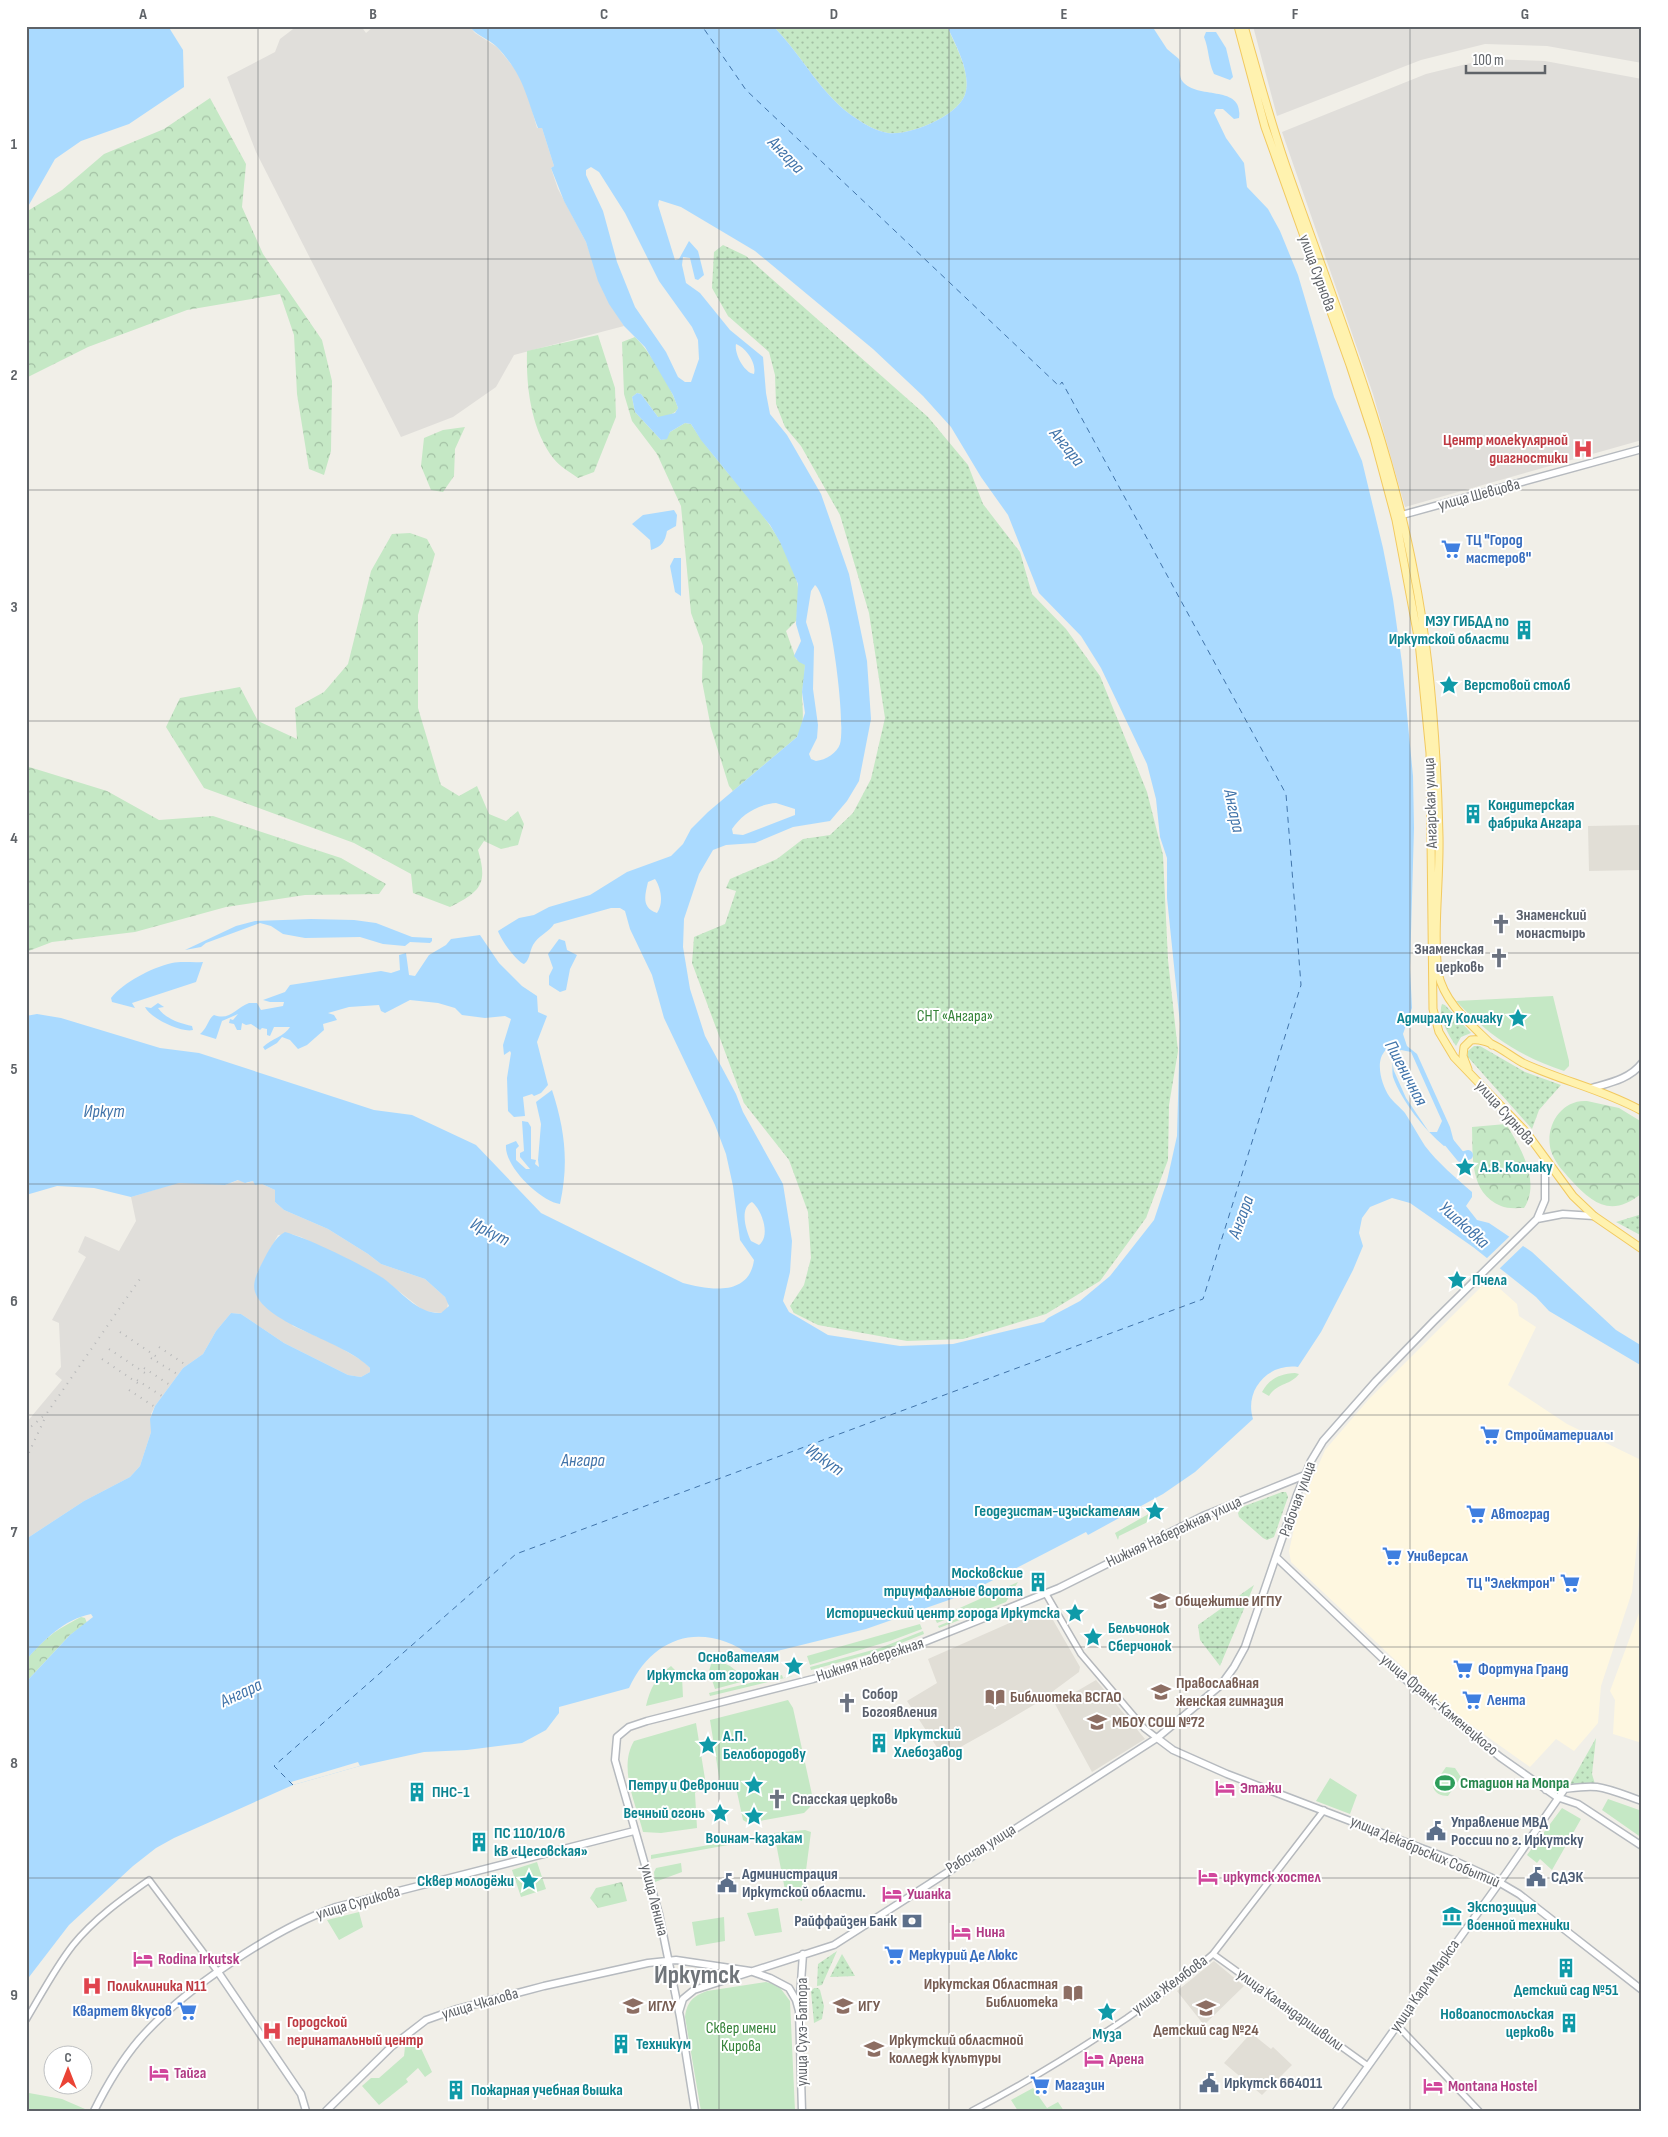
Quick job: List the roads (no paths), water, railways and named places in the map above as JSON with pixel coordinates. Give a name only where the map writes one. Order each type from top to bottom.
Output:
[{"type":"main road","name":"улица Сурнова","points":[[1238,26],[1265,127],[1350,365],[1374,438],[1396,520]]},
{"type":"main road","name":"улица Сурнова","points":[[1244,26],[1272,124],[1350,343],[1380,434],[1402,515]]},
{"type":"main road","name":"улица Шевцова","points":[[1402,515],[1642,449]]},
{"type":"main road","name":"Ангарская улица","points":[[1402,515],[1419,602],[1436,752],[1439,837],[1438,973],[1442,986],[1453,1006],[1492,1045]]},
{"type":"main road","name":"Ангарская улица","points":[[1396,520],[1418,642],[1430,753],[1433,1009],[1436,1024],[1446,1047],[1472,1076]]},
{"type":"main road","points":[[1472,1076],[1463,1056],[1464,1046],[1474,1039],[1492,1045],[1523,1062],[1592,1088],[1642,1111]]},
{"type":"main road","points":[[1592,1088],[1619,1080],[1642,1063]]},
{"type":"main road","name":"улица Сурнова","points":[[1472,1076],[1522,1128],[1573,1196],[1594,1216],[1642,1249]]},
{"type":"main road","points":[[1537,1219],[1545,1200],[1545,1160]]},
{"type":"main road","points":[[1537,1219],[1563,1214],[1594,1216]]},
{"type":"main road","name":"Рабочая улица","points":[[679,2012],[683,1999],[687,1994],[750,1971],[834,1945],[1157,1738],[1221,1685],[1234,1667],[1251,1632],[1305,1476],[1319,1446],[1343,1417],[1434,1321],[1537,1219]]},
{"type":"main road","name":"Нижняя Набережная улица","points":[[1046,1594],[1151,1540],[1227,1506],[1305,1476]]},
{"type":"main road","name":"улица Франк-Каменецкого","points":[[1277,1558],[1400,1675],[1500,1757],[1557,1798],[1572,1802],[1642,1846]]},
{"type":"main road","name":"Нижняя набережная","points":[[615,1750],[617,1736],[628,1727],[806,1681],[889,1656],[1046,1594]]},
{"type":"main road","points":[[1157,1738],[1173,1750],[1227,1774],[1324,1810]]},
{"type":"main road","name":"улица Ленина","points":[[615,1750],[617,1766],[634,1831],[659,1914],[679,2012],[695,2111]]},
{"type":"main road","points":[[1545,1790],[1566,1787],[1598,1787],[1642,1801]]},
{"type":"main road","name":"улица Карла Маркса","points":[[1336,2111],[1566,1787]]},
{"type":"main road","points":[[1572,1802],[1569,1794],[1571,1790],[1577,1787]]},
{"type":"main road","name":"улица Декабрьских Событий","points":[[1324,1810],[1455,1861],[1500,1882],[1519,1894],[1642,1990]]},
{"type":"main road","name":"улица Сурикова","points":[[94,2111],[137,2042],[155,2022],[218,1972],[292,1926],[336,1907],[634,1831]]},
{"type":"main road","name":"улица Сухэ-Батора","points":[[802,2111],[799,2011],[803,1954]]},
{"type":"main road","name":"улица Чкалова","points":[[326,2111],[396,2042],[426,2020],[457,2009],[544,1986],[667,1960],[750,1971]]},
{"type":"main road","points":[[750,1971],[781,1982],[789,1988],[796,2000],[799,2011]]},
{"type":"main road","points":[[218,1972],[301,2094],[306,2111]]},
{"type":"street","points":[[1046,1594],[1081,1654],[1144,1728],[1157,1738]]},
{"type":"street","name":"улица Желябова","points":[[972,2111],[1027,2082],[1094,2040],[1196,1969],[1213,1954],[1324,1810]]},
{"type":"street","points":[[26,2020],[54,1972],[74,1944],[123,1898],[149,1880],[218,1972]]},
{"type":"street","name":"улица Каландаришвили","points":[[1213,1954],[1368,2066]]},
{"type":"street","points":[[1397,2025],[1479,2111]]},
{"type":"water","points":[[26,26],[168,26],[183,50],[184,87],[129,124],[81,141],[55,159],[26,210]]},
{"type":"water","name":"Ангара","points":[[469,26],[773,26],[844,110],[875,129],[888,133],[898,133],[934,122],[945,116],[962,100],[966,91],[966,75],[961,57],[947,26],[1152,26],[1167,49],[1179,59],[1180,77],[1183,82],[1199,90],[1227,96],[1234,101],[1239,107],[1239,118],[1234,119],[1223,109],[1216,109],[1214,113],[1226,138],[1244,163],[1247,187],[1268,209],[1280,231],[1298,275],[1334,397],[1362,461],[1383,548],[1393,599],[1402,663],[1413,776],[1414,828],[1410,968],[1412,1008],[1403,1034],[1407,1046],[1417,1054],[1450,1127],[1454,1142],[1444,1146],[1429,1132],[1408,1106],[1393,1077],[1390,1050],[1386,1050],[1380,1060],[1382,1080],[1389,1096],[1405,1113],[1425,1146],[1441,1164],[1472,1192],[1472,1197],[1466,1206],[1477,1220],[1489,1223],[1532,1252],[1616,1330],[1642,1346],[1642,1366],[1549,1311],[1536,1297],[1473,1247],[1410,1203],[1392,1198],[1370,1207],[1362,1218],[1359,1233],[1363,1246],[1353,1270],[1321,1332],[1298,1367],[1277,1369],[1268,1374],[1255,1389],[1252,1398],[1253,1419],[1195,1472],[1163,1494],[1088,1535],[1086,1532],[966,1594],[866,1629],[753,1657],[735,1646],[717,1639],[699,1637],[682,1639],[667,1645],[652,1655],[629,1688],[559,1707],[559,1713],[546,1730],[522,1743],[467,1750],[424,1752],[360,1766],[293,1785],[174,1838],[156,1848],[133,1866],[69,1925],[26,1981],[26,1682],[70,1635],[93,1617],[91,1614],[81,1617],[63,1626],[47,1638],[26,1660],[26,1539],[84,1501],[130,1477],[140,1466],[151,1432],[150,1419],[155,1406],[183,1368],[203,1354],[216,1331],[231,1313],[241,1314],[284,1343],[348,1375],[361,1377],[370,1372],[370,1368],[358,1358],[274,1314],[262,1304],[254,1288],[257,1273],[274,1242],[285,1232],[321,1246],[373,1272],[424,1310],[441,1313],[449,1306],[445,1297],[425,1279],[381,1264],[328,1229],[284,1210],[275,1202],[275,1190],[262,1184],[255,1185],[253,1181],[245,1183],[238,1180],[225,1185],[179,1183],[131,1197],[94,1188],[57,1186],[26,1195],[26,1016],[37,1014],[61,1018],[160,1048],[199,1053],[374,1110],[412,1115],[476,1145],[541,1213],[683,1283],[716,1289],[736,1285],[751,1272],[754,1260],[740,1240],[733,1186],[726,1154],[715,1125],[664,1018],[652,975],[630,929],[625,911],[620,908],[611,908],[554,924],[535,942],[524,964],[509,950],[498,931],[519,918],[534,915],[549,907],[590,895],[627,872],[671,856],[683,844],[691,829],[708,812],[797,737],[805,713],[802,692],[805,665],[794,656],[801,641],[796,624],[798,584],[780,542],[770,525],[701,440],[691,424],[685,423],[670,432],[667,439],[661,440],[635,412],[632,397],[637,393],[641,394],[658,417],[675,413],[678,408],[673,395],[645,347],[624,326],[609,304],[598,281],[586,242],[564,201],[551,168],[554,166],[542,128],[538,128],[518,76],[497,47]],"holes":[[[591,167],[599,172],[625,213],[659,281],[692,327],[698,340],[699,359],[691,382],[685,382],[678,377],[666,352],[635,307],[617,262],[603,211],[586,175],[586,170]],[[659,200],[681,207],[755,251],[873,349],[923,396],[951,427],[981,477],[1008,515],[1039,593],[1081,636],[1101,668],[1147,764],[1156,799],[1160,837],[1167,858],[1167,898],[1180,1024],[1177,1136],[1167,1181],[1154,1220],[1110,1276],[1080,1301],[1044,1322],[953,1344],[900,1346],[828,1335],[789,1312],[783,1301],[790,1272],[792,1241],[783,1184],[743,1112],[736,1094],[705,1036],[690,989],[683,947],[684,919],[699,874],[713,850],[726,845],[755,843],[793,827],[830,821],[847,801],[859,781],[871,719],[867,661],[849,574],[821,494],[787,435],[770,414],[763,357],[730,330],[700,293],[686,283],[682,265],[683,257],[690,258],[695,279],[698,280],[704,275],[698,251],[689,241],[679,259],[675,260],[658,205]],[[736,344],[750,356],[754,365],[754,374],[750,373],[743,366]],[[815,585],[821,595],[832,636],[841,712],[840,744],[834,753],[827,758],[816,761],[811,759],[809,754],[817,738],[818,725],[813,689],[814,647],[806,622],[811,591]],[[776,803],[795,809],[795,815],[743,835],[733,834],[732,829],[740,819],[751,811]],[[655,879],[661,896],[657,913],[648,908],[645,896],[648,882]],[[752,1202],[762,1217],[765,1230],[763,1241],[759,1245],[751,1241],[749,1237],[745,1220],[746,1209]]]},
{"type":"water","points":[[1206,32],[1216,32],[1226,48],[1233,77],[1230,80],[1214,74],[1204,37]]},
{"type":"water","points":[[674,510],[677,515],[676,526],[667,531],[664,541],[658,547],[651,550],[650,540],[632,524],[643,515]]},
{"type":"water","points":[[674,558],[681,558],[681,596],[675,592],[670,566]]},
{"type":"water","points":[[354,920],[376,923],[412,937],[432,938],[432,941],[430,943],[410,942],[405,946],[383,944],[360,937],[305,938],[283,934],[271,926],[260,923],[206,943],[201,947],[185,950],[236,926],[255,921]]},
{"type":"water","points":[[480,935],[499,963],[522,986],[537,996],[538,1012],[547,1016],[537,1042],[548,1085],[541,1093],[523,1097],[525,1116],[514,1117],[508,1111],[507,1078],[511,1053],[510,1051],[504,1055],[503,1045],[511,1019],[505,1016],[485,1018],[462,1015],[455,1008],[438,1003],[410,1000],[385,1013],[381,1011],[379,1005],[349,1007],[328,1013],[334,1015],[337,1020],[323,1024],[324,1030],[307,1045],[298,1049],[290,1040],[282,1037],[277,1043],[265,1050],[263,1047],[285,1033],[290,1027],[274,1027],[270,1036],[267,1035],[267,1029],[262,1028],[260,1030],[251,1024],[246,1025],[242,1023],[241,1030],[237,1030],[234,1024],[229,1023],[230,1019],[233,1020],[238,1014],[222,1021],[216,1039],[200,1034],[214,1015],[229,1015],[249,1003],[257,1003],[261,1010],[283,1006],[284,1002],[263,1000],[285,992],[290,985],[381,971],[391,973],[400,970],[399,955],[406,953],[409,975],[415,976],[429,955],[446,945],[451,939]]},
{"type":"water","points":[[559,939],[565,941],[567,950],[577,955],[570,969],[566,990],[560,992],[549,985],[549,976],[553,968],[548,954]]},
{"type":"water","points":[[180,962],[203,962],[196,982],[132,1003],[135,1008],[112,1002],[111,998],[123,986],[155,968]]},
{"type":"water","points":[[158,1003],[164,1007],[158,1008],[165,1015],[178,1022],[192,1026],[193,1030],[181,1029],[166,1024],[153,1016],[145,1007],[151,1008]]},
{"type":"water","points":[[552,1090],[563,1133],[565,1160],[560,1204],[543,1196],[525,1181],[511,1163],[506,1145],[516,1141],[519,1146],[516,1149],[516,1160],[526,1169],[530,1169],[520,1157],[520,1153],[524,1151],[522,1121],[528,1122],[531,1127],[531,1159],[536,1160],[535,1164],[539,1167],[541,1124],[536,1102]]},
{"type":"waterway","name":"Пшеничная","points":[[1443,1135],[1461,1157],[1468,1155]]},
{"type":"railway","points":[[26,1431],[47,1413],[142,1276]]},
{"type":"railway","points":[[120,1332],[160,1359]]},
{"type":"railway","points":[[159,1347],[186,1365]]},
{"type":"railway","points":[[109,1349],[148,1375]]},
{"type":"railway","points":[[151,1358],[177,1374]]},
{"type":"railway","points":[[102,1359],[142,1386]]},
{"type":"railway","points":[[144,1368],[170,1385]]},
{"type":"railway","points":[[137,1380],[162,1396]]},
{"type":"railway","points":[[129,1390],[155,1407]]},
{"type":"railway","points":[[26,1459],[45,1418]]},
{"type":"place","name":"Центр молекулярной диагностики","points":[[1583,449]]},
{"type":"place","name":"ТЦ \"Город мастеров\"","points":[[1451,549]]},
{"type":"place","name":"МЭУ ГИБДД по Иркутской области","points":[[1524,630]]},
{"type":"place","name":"Верстовой столб","points":[[1449,685]]},
{"type":"place","name":"Кондитерская фабрика Ангара","points":[[1473,814]]},
{"type":"place","name":"Знаменский монастырь","points":[[1501,924]]},
{"type":"place","name":"Знаменская церковь","points":[[1499,958]]},
{"type":"place","name":"Адмиралу Колчаку","points":[[1518,1018]]},
{"type":"place","name":"А.В. Колчаку","points":[[1465,1167]]},
{"type":"place","name":"Пчела","points":[[1457,1280]]},
{"type":"place","name":"Стройматериалы","points":[[1490,1435]]},
{"type":"place","name":"Геодезистам-изыскателям","points":[[1155,1511]]},
{"type":"place","name":"Автоград","points":[[1476,1514]]},
{"type":"place","name":"Универсал","points":[[1392,1556]]},
{"type":"place","name":"Московские триумфальные ворота","points":[[1038,1582]]},
{"type":"place","name":"ТЦ \"Электрон\"","points":[[1570,1583]]},
{"type":"place","name":"Общежитие ИГПУ","points":[[1160,1601]]},
{"type":"place","name":"Исторический центр города Иркутска","points":[[1075,1613]]},
{"type":"place","name":"Бельчонок Сберчонок","points":[[1093,1637]]},
{"type":"place","name":"Основателям Иркутска от горожан","points":[[794,1666]]},
{"type":"place","name":"Фортуна Гранд","points":[[1463,1669]]},
{"type":"place","name":"Православная женская гимназия","points":[[1161,1692]]},
{"type":"place","name":"Библиотека ВСГАО","points":[[995,1697]]},
{"type":"place","name":"Лента","points":[[1472,1700]]},
{"type":"place","name":"Собор Богоявления","points":[[847,1703]]},
{"type":"place","name":"МБОУ СОШ №72","points":[[1097,1722]]},
{"type":"place","name":"Иркутский Хлебозавод","points":[[879,1743]]},
{"type":"place","name":"А.П. Белобородову","points":[[708,1745]]},
{"type":"place","name":"Стадион на Мопра","points":[[1445,1783]]},
{"type":"place","name":"Петру и Февронии","points":[[754,1785]]},
{"type":"place","name":"Этажи","points":[[1225,1788]]},
{"type":"place","name":"ПНС-1","points":[[417,1792]]},
{"type":"place","name":"Спасская церковь","points":[[777,1799]]},
{"type":"place","name":"Вечный огонь","points":[[720,1813]]},
{"type":"place","name":"Воинам-казакам","points":[[754,1816]]},
{"type":"place","name":"Управление МВД России по г. Иркутску","points":[[1436,1831]]},
{"type":"place","name":"ПС 110/10/6 кВ «Цесовская»","points":[[479,1842]]},
{"type":"place","name":"иркутск хостел","points":[[1208,1877]]},
{"type":"place","name":"СДЭК","points":[[1536,1877]]},
{"type":"place","name":"Сквер молодёжи","points":[[529,1881]]},
{"type":"place","name":"Администрация Иркутской области.","points":[[727,1883]]},
{"type":"place","name":"Ушанка","points":[[892,1894]]},
{"type":"place","name":"Экспозиция военной техники","points":[[1452,1916]]},
{"type":"place","name":"Райффайзен Банк","points":[[912,1921]]},
{"type":"place","name":"Нина","points":[[961,1932]]},
{"type":"place","name":"Меркурий Де Люкс","points":[[894,1955]]},
{"type":"place","name":"Rodina Irkutsk","points":[[143,1959]]},
{"type":"place","name":"Детский сад №51","points":[[1566,1968]]},
{"type":"place","name":"Поликлиника N11","points":[[92,1986]]},
{"type":"place","name":"Иркутская Областная Библиотека","points":[[1073,1993]]},
{"type":"place","name":"ИГЛУ","points":[[633,2006]]},
{"type":"place","name":"ИГУ","points":[[843,2006]]},
{"type":"place","name":"Детский сад №24","points":[[1206,2008]]},
{"type":"place","name":"Квартет вкусов","points":[[187,2011]]},
{"type":"place","name":"Муза","points":[[1107,2012]]},
{"type":"place","name":"Новоапостольская церковь","points":[[1569,2023]]},
{"type":"place","name":"Городской перинатальный центр","points":[[272,2031]]},
{"type":"place","name":"Техникум","points":[[621,2044]]},
{"type":"place","name":"Иркутский областной колледж культуры","points":[[874,2049]]},
{"type":"place","name":"Арена","points":[[1094,2059]]},
{"type":"place","name":"Тайга","points":[[159,2073]]},
{"type":"place","name":"Иркутск 664011","points":[[1209,2083]]},
{"type":"place","name":"Магазин","points":[[1040,2085]]},
{"type":"place","name":"Montana Hostel","points":[[1433,2086]]},
{"type":"place","name":"Пожарная учебная вышка","points":[[456,2090]]},
{"type":"district","name":"Иркутск","points":[[697,1975]]},
{"type":"park label","name":"СНТ «Ангара»","points":[[955,1016]]},
{"type":"park label","name":"Сквер имени Кирова","points":[[741,2037]]},
{"type":"water label","name":"Иркут","points":[[104,1111]]},
{"type":"water label","name":"Ушаковка","points":[[1464,1225]]},
{"type":"water label","name":"Иркут","points":[[490,1232]]},
{"type":"water label","name":"Иркут","points":[[825,1460]]}]
